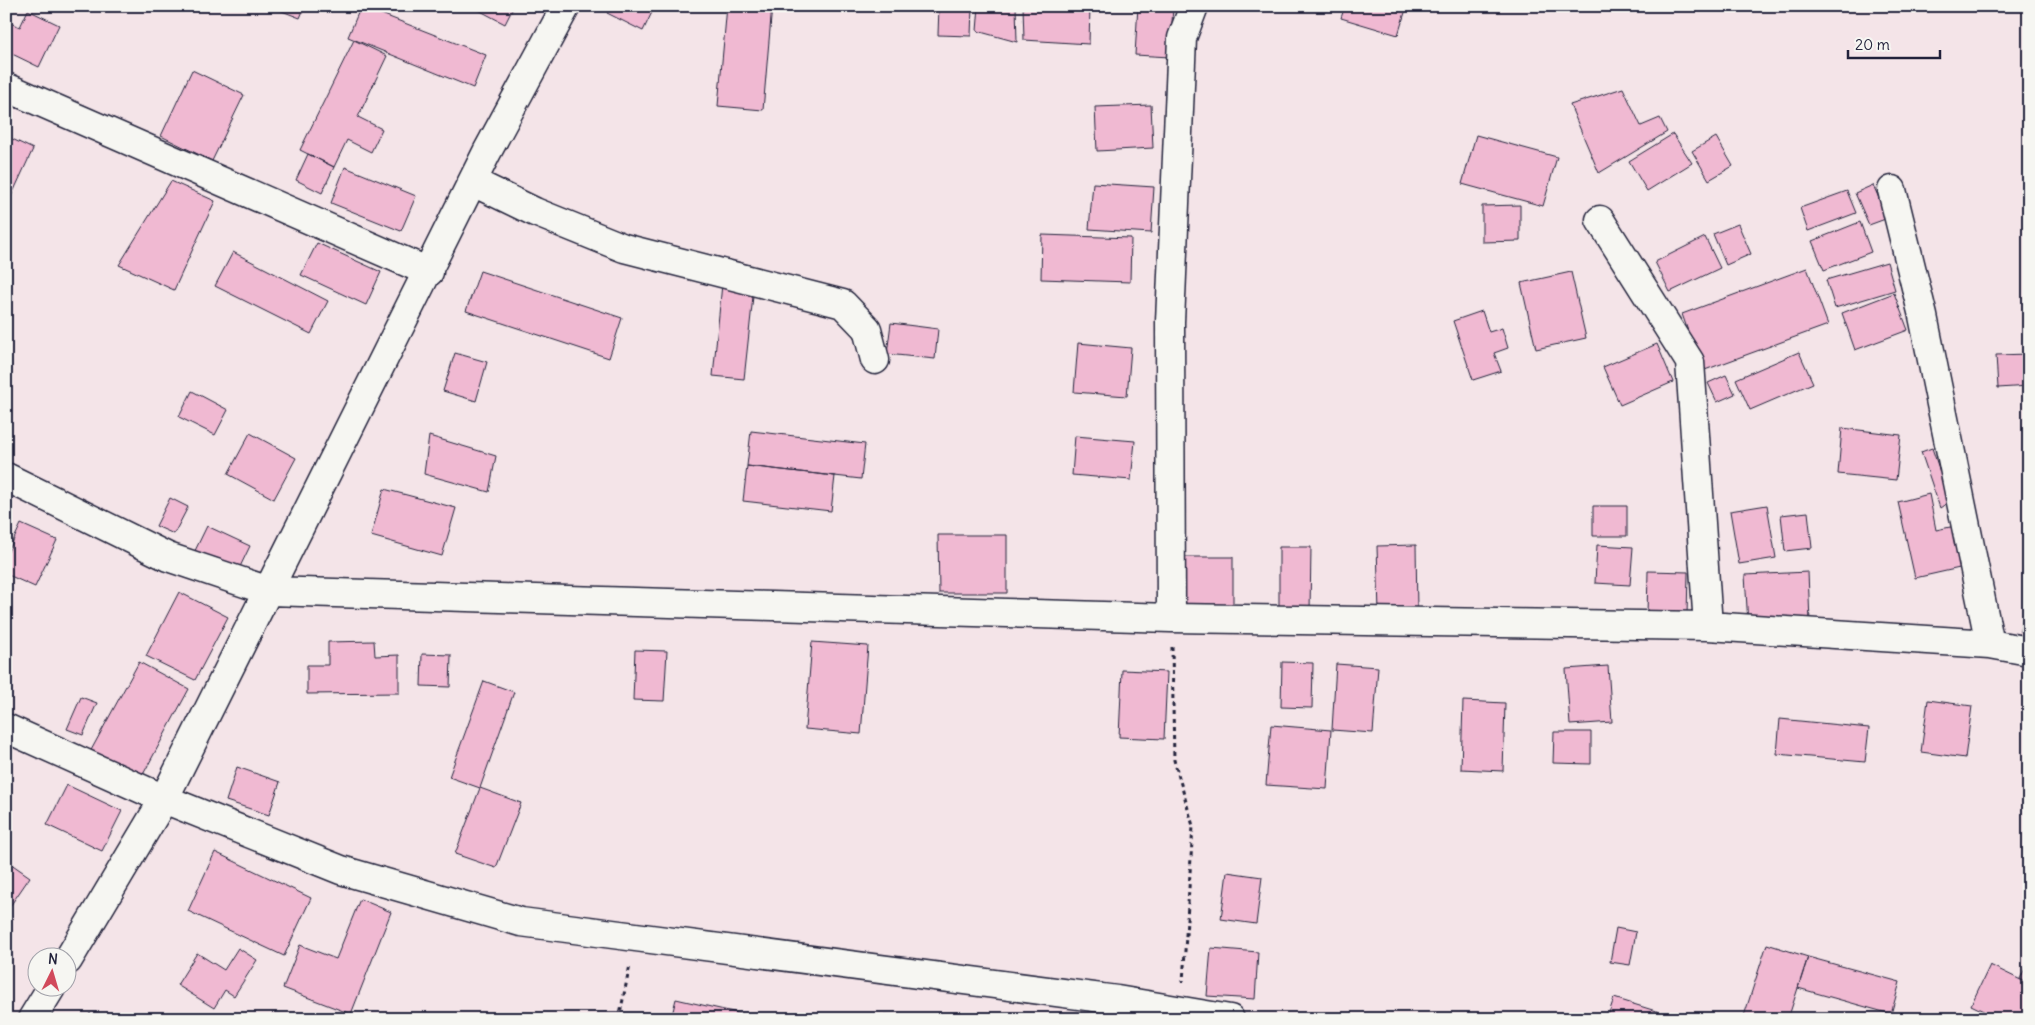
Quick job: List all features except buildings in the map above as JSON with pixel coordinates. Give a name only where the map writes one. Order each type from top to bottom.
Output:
[{"type":"street","points":[[75,948],[164,799],[473,182],[566,6]]},
{"type":"street","points":[[1171,618],[1170,322],[1182,38],[1194,6]]},
{"type":"street","points":[[6,87],[429,272]]},
{"type":"street","points":[[473,182],[535,212],[624,248],[843,304],[867,329],[875,360]]},
{"type":"street","points":[[1892,190],[1923,316],[1990,644]]},
{"type":"street","points":[[1600,220],[1690,362],[1708,626]]},
{"type":"street","points":[[6,477],[168,557],[269,591],[1171,618],[1708,626],[1990,644],[2029,651]]},
{"type":"street","points":[[6,728],[164,799],[341,870],[521,922],[635,937],[1116,1009],[1181,1011],[1230,1019]]},
{"type":"street","points":[[32,1019],[45,998]]},
{"type":"path","points":[[1171,618],[1174,760],[1193,826],[1181,1011]]},
{"type":"path","points":[[619,1019],[635,937]]}]
